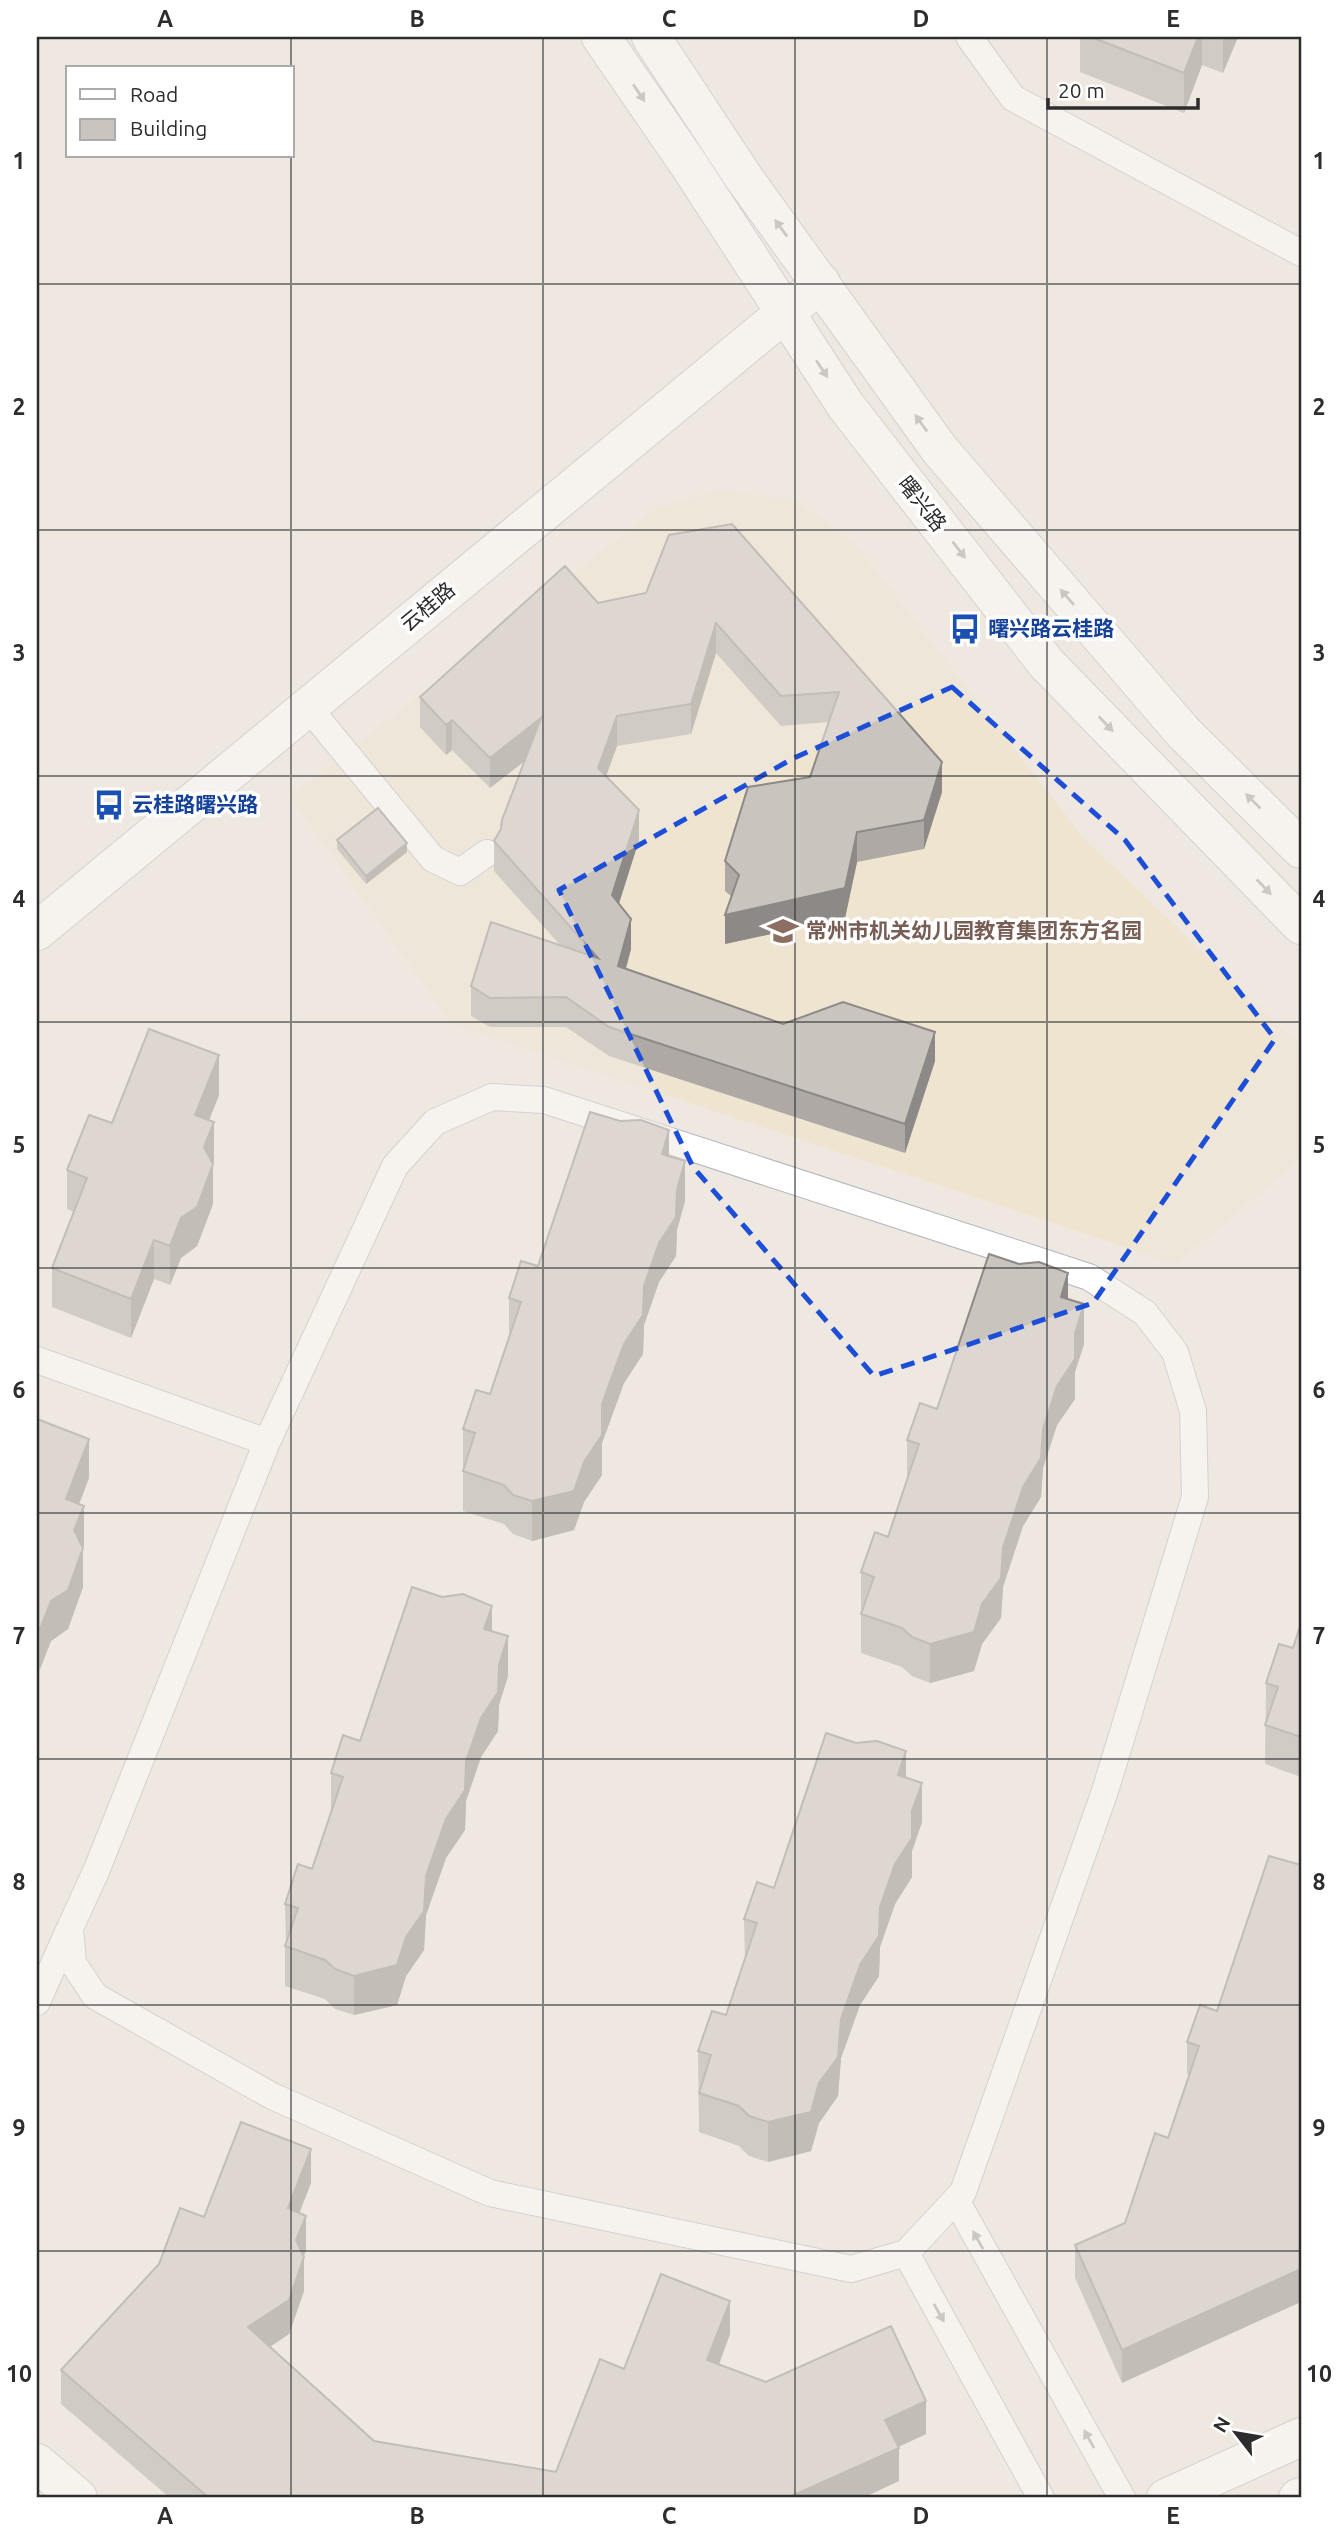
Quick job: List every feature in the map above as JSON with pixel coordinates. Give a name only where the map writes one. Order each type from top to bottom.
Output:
[{"type":"street","name":"曙兴路","points":[[601,37],[689,165],[846,406],[1046,663],[1301,925]]},
{"type":"street","points":[[651,37],[744,178],[940,450],[1182,732],[1301,849]]},
{"type":"street","name":"云桂路","points":[[37,931],[821,283]]},
{"type":"street","points":[[1166,2498],[1301,2437]]},
{"type":"street","points":[[37,2463],[78,2498]]},
{"type":"lane","points":[[969,37],[1013,98],[1301,253]]},
{"type":"lane","points":[[307,707],[433,859],[460,872],[488,853]]},
{"type":"lane","points":[[37,2002],[69,1928],[97,1869],[267,1442],[395,1166],[435,1122],[492,1097],[544,1100],[1089,1278],[1145,1313],[1175,1352],[1194,1411],[1195,1497],[1105,1791],[963,2192],[906,2253],[851,2269],[490,2193],[272,2095],[95,1996],[73,1964],[69,1928]]},
{"type":"lane","points":[[37,1360],[267,1442]]},
{"type":"lane","points":[[956,2200],[1122,2498]]},
{"type":"lane","points":[[906,2253],[1041,2498]]},
{"type":"highlighted area","points":[[952,687],[1125,840],[1275,1039],[1093,1303],[874,1376],[693,1167],[559,890],[792,759]]},
{"type":"shaded area","name":"常州市机关幼儿园教育集团东方名园","points":[[720,490],[798,501],[858,548],[1083,837],[1301,1047],[1301,1158],[1176,1264],[452,1024],[291,797],[656,509]]},
{"type":"building","points":[[1091,37],[1198,37],[1184,73]]},
{"type":"building","points":[[732,524],[942,762],[924,820],[857,832],[845,888],[725,915],[739,875],[725,861],[748,787],[810,777],[839,692],[781,696],[716,623],[691,704],[617,716],[598,768],[639,810],[612,895],[631,919],[618,966],[783,1024],[843,1002],[935,1032],[905,1124],[609,1027],[566,997],[490,998],[471,986],[491,922],[598,958],[494,841],[501,829],[502,820],[541,718],[490,758],[452,720],[446,725],[420,697],[565,566],[598,603],[646,593],[669,535]]},
{"type":"building","points":[[378,808],[407,843],[366,876],[337,840]]},
{"type":"building","points":[[149,1029],[219,1055],[195,1115],[214,1122],[204,1147],[213,1164],[197,1207],[181,1218],[170,1246],[154,1240],[131,1299],[52,1268],[87,1178],[67,1170],[89,1115],[112,1123]]},
{"type":"building","points":[[590,1112],[620,1121],[641,1120],[669,1130],[662,1154],[685,1161],[677,1190],[676,1217],[659,1243],[644,1286],[643,1315],[624,1344],[602,1404],[602,1435],[584,1462],[574,1491],[532,1501],[513,1495],[504,1485],[463,1471],[475,1433],[463,1429],[476,1390],[490,1394],[521,1302],[509,1298],[521,1261],[538,1266]]},
{"type":"building","points":[[989,1254],[1019,1264],[1039,1262],[1068,1273],[1061,1297],[1084,1304],[1075,1333],[1075,1359],[1057,1386],[1043,1429],[1041,1458],[1023,1487],[1003,1548],[1001,1578],[982,1604],[974,1632],[930,1644],[912,1637],[902,1628],[861,1614],[874,1577],[861,1572],[875,1532],[888,1537],[919,1444],[907,1440],[920,1403],[937,1409]]},
{"type":"building","points":[[37,1419],[89,1439],[66,1499],[84,1506],[74,1530],[83,1548],[68,1590],[51,1601],[40,1629],[37,1628]]},
{"type":"building","points":[[412,1587],[442,1597],[463,1594],[492,1606],[484,1629],[508,1636],[499,1665],[498,1692],[481,1718],[466,1761],[465,1790],[446,1819],[426,1876],[424,1911],[406,1937],[397,1965],[354,1976],[335,1969],[325,1960],[285,1946],[298,1908],[285,1904],[298,1864],[312,1869],[343,1777],[331,1773],[343,1735],[360,1741]]},
{"type":"building","points":[[1301,1623],[1301,1737],[1265,1725],[1278,1687],[1266,1683],[1279,1644],[1293,1648]]},
{"type":"building","points":[[826,1733],[856,1743],[877,1741],[906,1751],[898,1775],[922,1783],[912,1811],[912,1838],[895,1864],[880,1907],[879,1936],[860,1965],[841,2019],[838,2057],[819,2083],[811,2112],[768,2122],[749,2116],[739,2106],[699,2093],[711,2055],[698,2051],[712,2011],[726,2015],[757,1923],[744,1919],[757,1882],[774,1888]]},
{"type":"building","points":[[1269,1856],[1301,1865],[1301,2269],[1122,2350],[1075,2245],[1125,2223],[1155,2133],[1168,2138],[1199,2046],[1187,2042],[1200,2005],[1217,2011]]},
{"type":"building","points":[[241,2122],[311,2149],[288,2208],[306,2216],[296,2240],[304,2257],[289,2300],[248,2327],[374,2441],[556,2472],[600,2359],[624,2369],[661,2274],[730,2301],[707,2360],[766,2382],[891,2326],[926,2401],[885,2420],[899,2448],[787,2498],[209,2498],[61,2370],[159,2264],[180,2208],[204,2217]]},
{"type":"place","name":"曙兴路云桂路","points":[[965,629]]},
{"type":"place","name":"云桂路曙兴路","points":[[109,805]]},
{"type":"place","name":"常州市机关幼儿园教育集团东方名园","points":[[783,931]]}]
